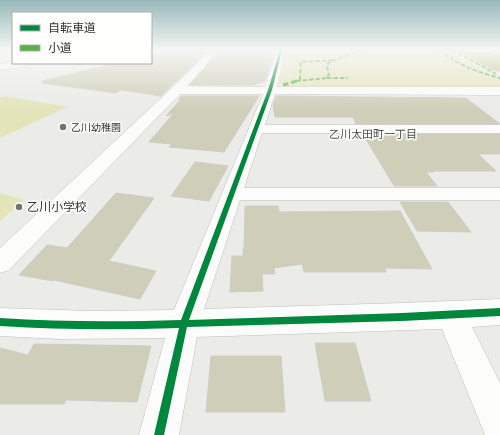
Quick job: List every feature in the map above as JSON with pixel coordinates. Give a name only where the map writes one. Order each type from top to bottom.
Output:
[{"type":"street","points":[[0,263],[178,90],[196,70]]},
{"type":"street","points":[[159,435],[184,323],[233,194],[270,90],[275,70]]},
{"type":"street","points":[[178,90],[500,90]]},
{"type":"street","points":[[256,129],[500,129]]},
{"type":"street","points":[[233,194],[500,194]]},
{"type":"street","points":[[0,322],[42,326],[451,315],[500,312]]},
{"type":"street","points":[[451,315],[500,424]]},
{"type":"green space","points":[[282,70],[484,70],[500,80],[500,86],[287,86],[279,83]]},
{"type":"green space","points":[[7,96],[67,107],[0,138],[0,97]]},
{"type":"green space","points":[[0,193],[24,200],[0,221]]},
{"type":"building","points":[[86,70],[188,70],[161,96],[121,90],[116,93],[42,83],[42,81]]},
{"type":"building","points":[[203,70],[269,70],[265,81],[253,85],[190,85]]},
{"type":"building","points":[[181,96],[259,96],[224,152],[169,147],[172,144],[149,142],[174,113],[166,116],[181,99],[178,99]]},
{"type":"building","points":[[276,96],[466,98],[500,124],[356,124],[353,117],[275,117],[273,105]]},
{"type":"building","points":[[363,134],[500,134],[500,154],[478,154],[496,171],[426,172],[437,186],[394,186]]},
{"type":"building","points":[[195,162],[228,166],[209,201],[171,196]]},
{"type":"building","points":[[116,193],[154,198],[109,261],[156,271],[140,299],[54,280],[19,275],[47,245],[67,248]]},
{"type":"building","points":[[400,202],[448,202],[471,232],[417,231]]},
{"type":"building","points":[[245,206],[278,206],[279,212],[400,211],[432,269],[385,268],[386,272],[304,272],[302,264],[274,268],[275,274],[262,274],[263,291],[230,292],[232,256],[243,256]]},
{"type":"building","points":[[315,343],[355,343],[371,401],[325,401]]},
{"type":"building","points":[[34,344],[151,346],[137,402],[66,400],[64,404],[0,404],[0,348],[28,355]]},
{"type":"building","points":[[211,356],[281,356],[285,412],[206,412]]},
{"type":"marked path","points":[[300,80],[301,70]]},
{"type":"marked path","points":[[283,85],[300,80],[327,78],[329,74],[328,70]]},
{"type":"marked path","points":[[473,70],[500,78]]},
{"type":"marked path","points":[[489,70],[496,74]]},
{"type":"marked path","points":[[327,78],[348,78]]},
{"type":"cycle path","points":[[159,435],[184,323],[270,90],[275,70]]},
{"type":"cycle path","points":[[0,322],[60,325],[120,325],[402,317],[500,312]]},
{"type":"place","name":"乙川幼稚園","points":[[63,127]]},
{"type":"place","name":"乙川小学校","points":[[19,207]]},
{"type":"district","name":"乙川太田町一丁目","points":[[373,134]]}]
